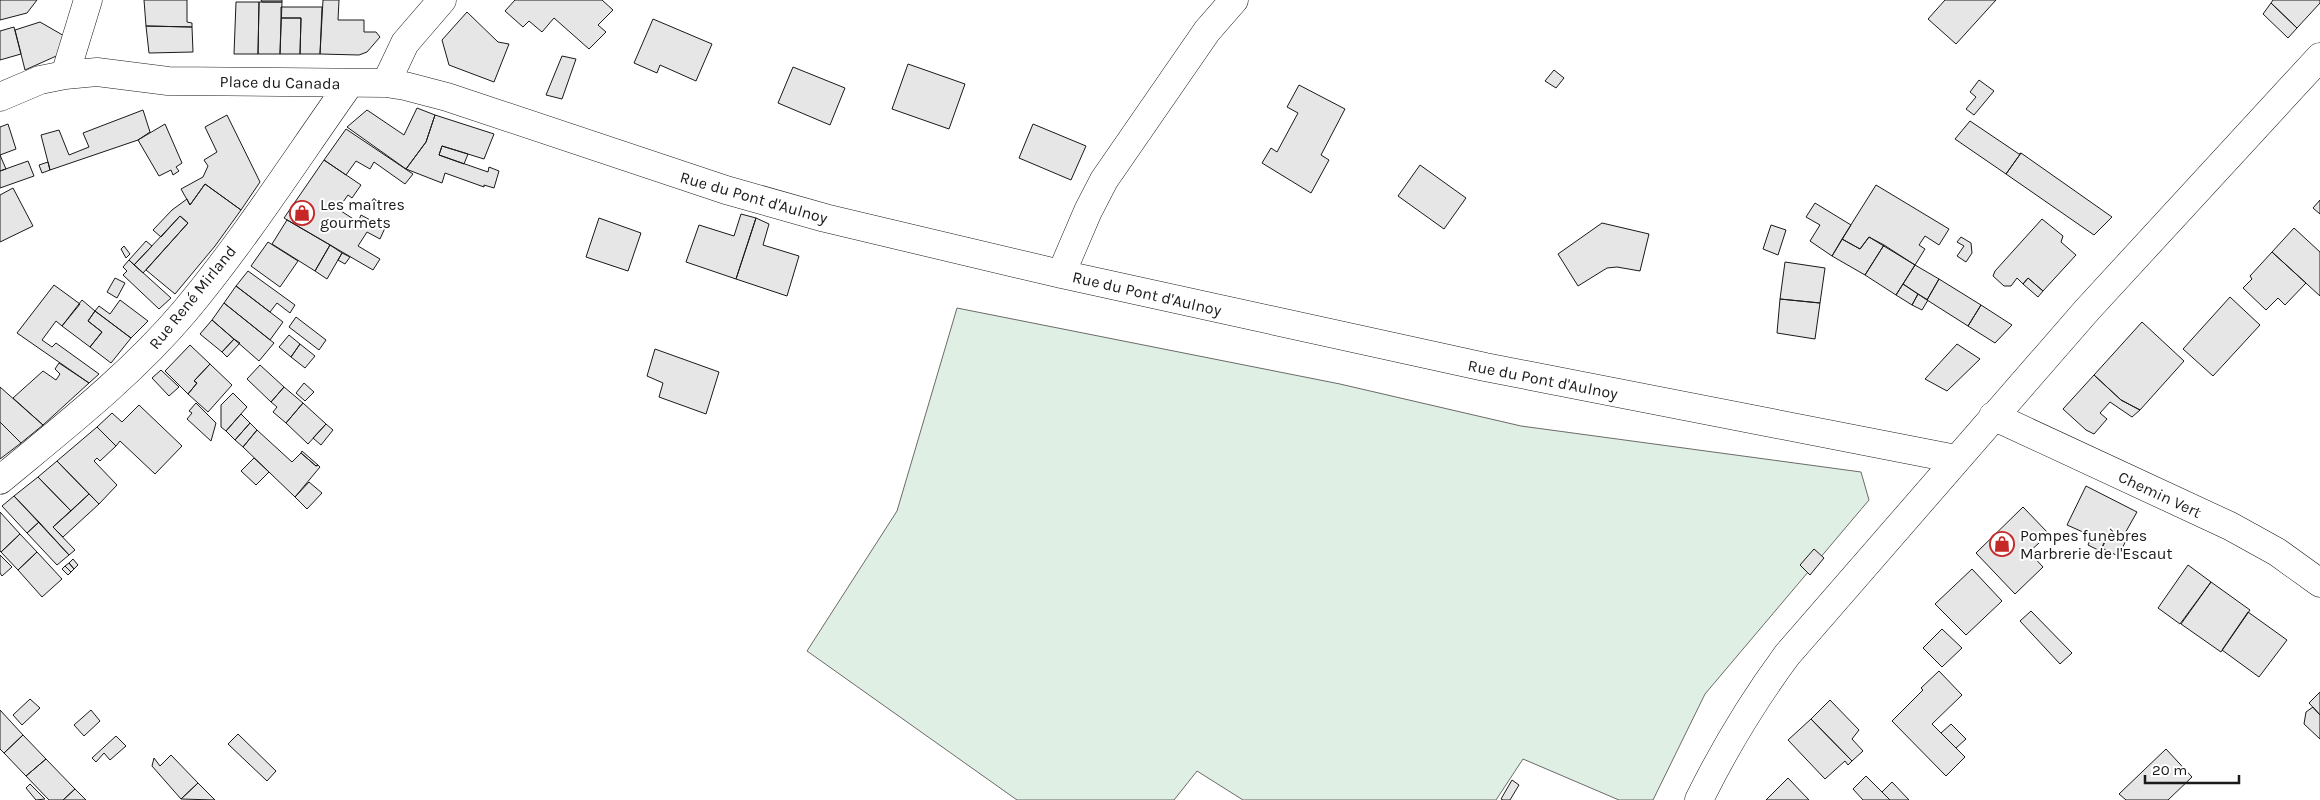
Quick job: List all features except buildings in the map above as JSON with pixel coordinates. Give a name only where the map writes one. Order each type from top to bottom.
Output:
[{"type":"street","points":[[65,75],[88,0]]},
{"type":"street","points":[[386,83],[405,43],[442,0]]},
{"type":"street","points":[[1061,274],[1104,180],[1207,32],[1234,0]]},
{"type":"street","points":[[1699,800],[1717,765],[1750,710],[1787,655],[1993,416],[2118,276],[2320,57]]},
{"type":"street","name":"Place du Canada","points":[[0,97],[40,80],[65,75],[111,73],[154,80],[350,83]]},
{"type":"street","name":"Rue du Pont d'Aulnoy","points":[[350,83],[386,83],[406,86],[447,97],[726,190],[825,218],[1061,274],[1485,367],[1956,459]]},
{"type":"street","name":"Rue René Mirland","points":[[0,480],[107,390],[184,311],[216,271],[350,83]]},
{"type":"street","name":"Chemin Vert","points":[[1993,416],[2230,526],[2277,552],[2320,583]]},
{"type":"green space","points":[[957,308],[1340,384],[1521,426],[1861,472],[1869,500],[1705,694],[1653,800],[1619,800],[1523,759],[1496,800],[1243,800],[1197,771],[1174,800],[1017,800],[807,651],[897,511]]},
{"type":"place","name":"Les maîtres gourmets","points":[[302,213]]},
{"type":"place","name":"Pompes funèbres Marbrerie de l'Escaut","points":[[2002,544]]}]
